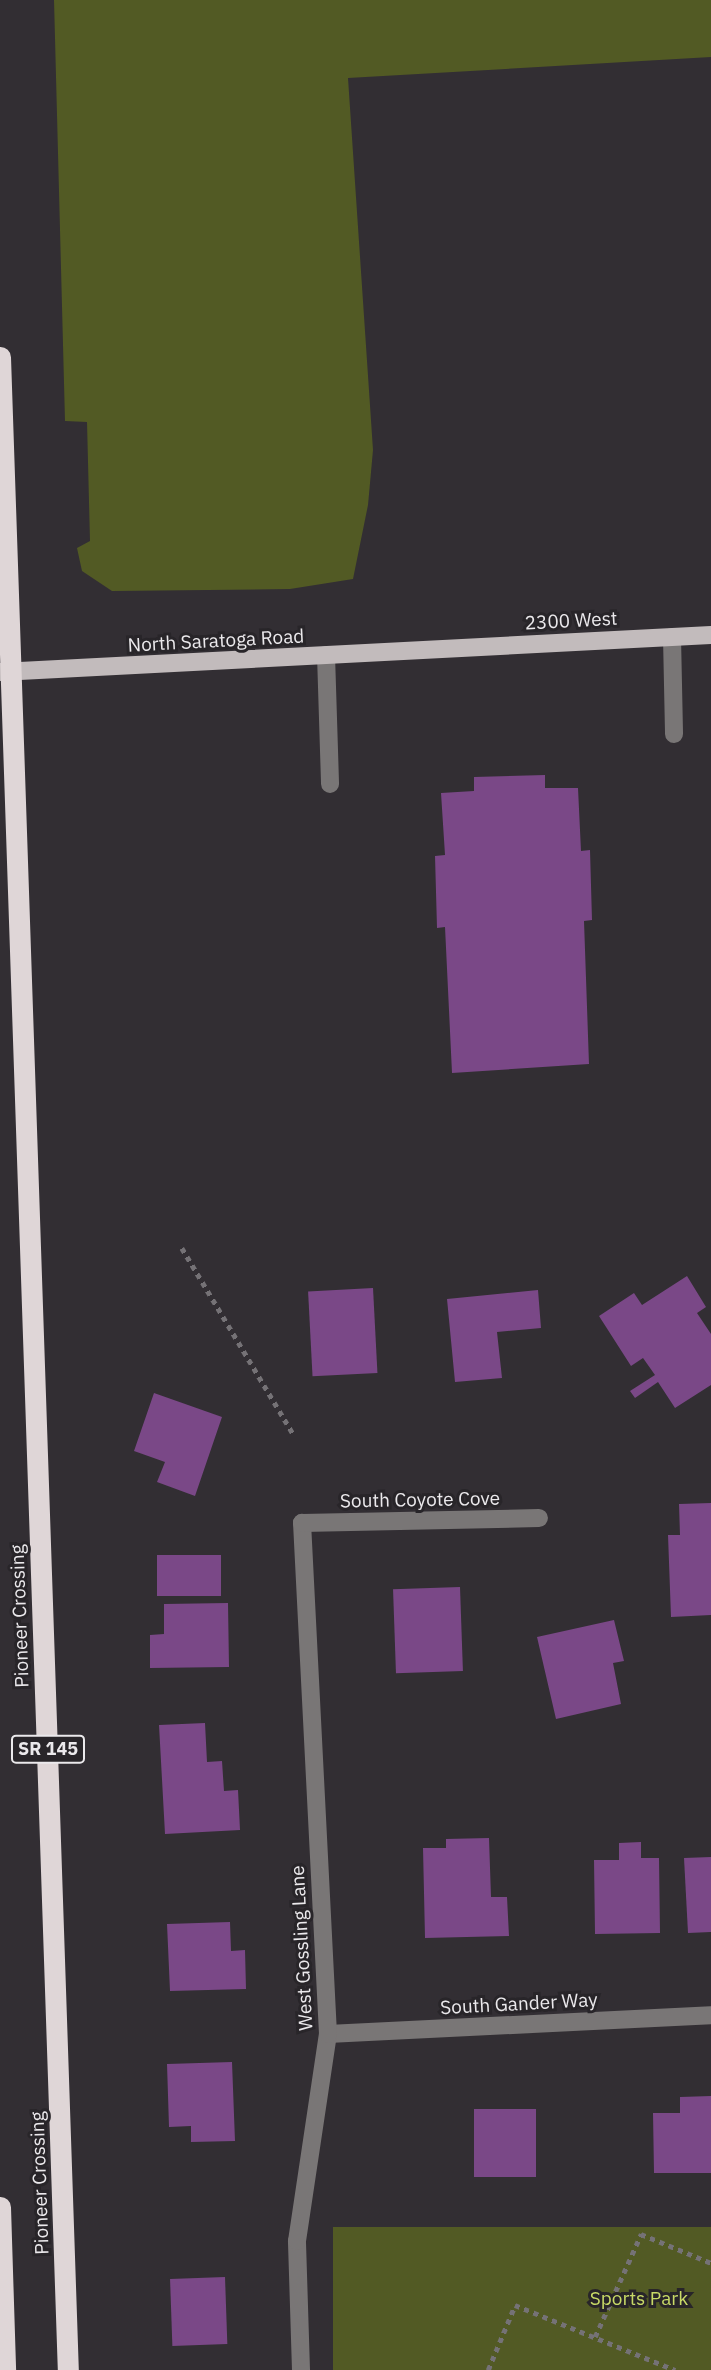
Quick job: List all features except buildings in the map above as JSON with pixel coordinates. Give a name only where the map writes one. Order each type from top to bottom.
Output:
[{"type":"highway","name":"Pioneer Crossing","points":[[0,358],[5,672],[68,2370]]},
{"type":"highway","points":[[0,2207],[5,2370]]},
{"type":"main road","name":"2300 West","points":[[433,649],[711,635]]},
{"type":"main road","name":"North Saratoga Road","points":[[5,672],[433,649]]},
{"type":"street","points":[[672,637],[674,734]]},
{"type":"street","points":[[326,655],[330,784]]},
{"type":"street","name":"South Coyote Cove","points":[[302,1523],[538,1518]]},
{"type":"street","name":"West Gossling Lane","points":[[302,1523],[328,2034],[297,2241],[302,2370]]},
{"type":"street","name":"South Gander Way","points":[[328,2034],[711,2015]]},
{"type":"path","points":[[182,1248],[294,1436]]},
{"type":"path","points":[[595,2337],[641,2234],[711,2263]]},
{"type":"path","points":[[488,2370],[515,2305],[675,2370]]},
{"type":"green space","points":[[54,0],[711,0],[711,57],[348,78],[373,450],[368,505],[353,579],[290,589],[112,591],[82,571],[77,548],[90,541],[87,422],[65,421]]},
{"type":"green space","name":"Sports Park","points":[[333,2227],[711,2227],[711,2370],[333,2370]]}]
